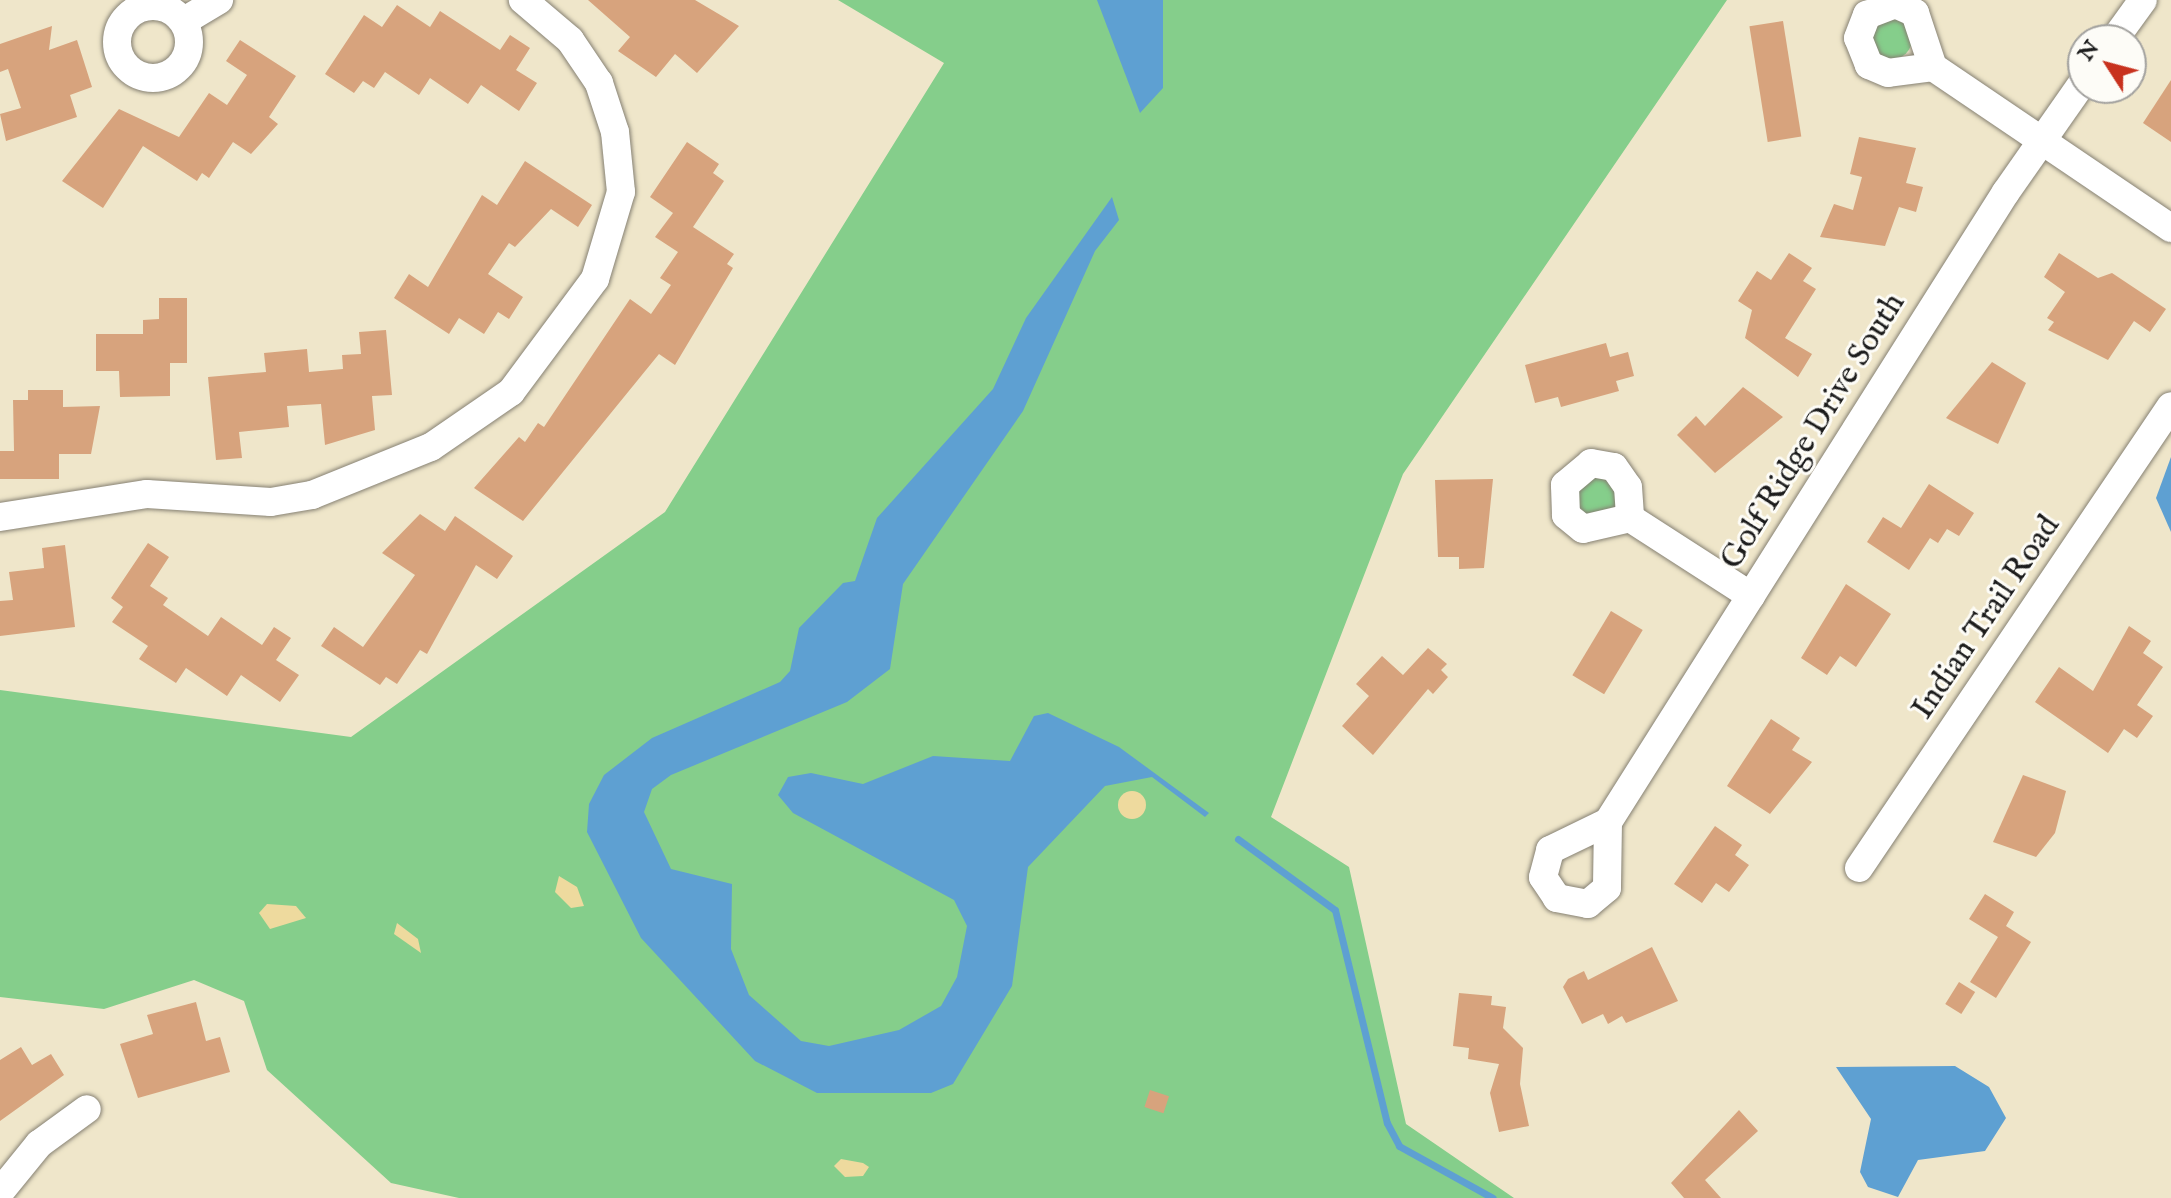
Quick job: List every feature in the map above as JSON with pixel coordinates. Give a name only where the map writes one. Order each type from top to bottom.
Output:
[{"type":"street","points":[[184,21],[219,0]]},
{"type":"street","points":[[0,517],[147,494],[260,502],[312,495],[449,438],[511,392],[595,279],[621,192],[615,132],[599,83],[570,40],[523,0]]},
{"type":"street","points":[[2126,24],[2143,0]]},
{"type":"street","points":[[1933,67],[2171,228]]},
{"type":"street","name":"Golf Ridge Drive South","points":[[1608,822],[2067,104]]},
{"type":"street","name":"Indian Trail Road","points":[[1859,868],[2171,406]]},
{"type":"street","points":[[1630,518],[1751,596]]},
{"type":"street","points":[[0,1192],[39,1144],[87,1109]]},
{"type":"green space","points":[[838,0],[1727,0],[1403,474],[1271,817],[1349,867],[1406,1124],[1514,1198],[459,1198],[391,1183],[267,1070],[244,1001],[194,980],[104,1009],[0,997],[0,690],[351,737],[665,512],[944,63]]},
{"type":"green space","points":[[1892,19],[1906,25],[1912,39],[1906,53],[1892,59],[1878,53],[1872,39],[1878,25]]},
{"type":"green space","points":[[1597,478],[1611,484],[1617,498],[1611,512],[1597,518],[1583,512],[1577,498],[1583,484]]},
{"type":"sand","points":[[1132,791],[1142,795],[1146,805],[1142,815],[1132,819],[1122,815],[1118,805],[1122,795]]},
{"type":"sand","points":[[559,876],[577,887],[584,906],[571,908],[555,892]]},
{"type":"sand","points":[[267,904],[296,906],[306,918],[270,929],[259,913]]},
{"type":"sand","points":[[397,923],[418,939],[421,953],[394,934]]},
{"type":"sand","points":[[841,1159],[869,1167],[863,1176],[845,1177],[834,1166]]},
{"type":"water","points":[[1097,0],[1163,0],[1163,88],[1140,113]]},
{"type":"water","points":[[1112,197],[1119,220],[1095,251],[1023,411],[903,584],[890,669],[847,702],[671,775],[652,789],[644,812],[671,869],[732,884],[731,949],[749,995],[801,1041],[829,1046],[899,1030],[941,1006],[957,977],[967,926],[954,900],[793,813],[778,795],[788,777],[811,773],[863,784],[933,756],[1010,761],[1034,716],[1048,713],[1119,747],[1209,813],[1205,817],[1152,777],[1105,786],[1028,867],[1012,986],[953,1084],[931,1093],[817,1093],[755,1061],[641,938],[587,832],[589,804],[604,775],[652,738],[780,682],[790,671],[799,628],[843,583],[855,581],[877,518],[993,389],[1026,318]]},
{"type":"water","points":[[2171,457],[2171,532],[2156,498]]},
{"type":"water","points":[[1955,1066],[1989,1087],[2006,1118],[1985,1151],[1918,1160],[1898,1197],[1868,1187],[1860,1172],[1871,1119],[1836,1067]]},
{"type":"building","points":[[588,0],[695,0],[739,26],[697,73],[675,54],[656,77],[618,51],[630,37]]},
{"type":"building","points":[[397,5],[430,27],[440,11],[500,50],[510,35],[530,48],[516,70],[537,83],[519,111],[481,85],[468,104],[430,78],[419,95],[385,72],[374,88],[363,81],[354,93],[325,74],[364,15],[382,27]]},
{"type":"building","points":[[1783,21],[1801,137],[1768,142],[1749,26]]},
{"type":"building","points":[[52,26],[49,50],[77,40],[92,87],[70,95],[77,117],[6,141],[0,114],[21,108],[8,69],[0,72],[0,44]]},
{"type":"building","points":[[240,40],[296,76],[269,117],[278,124],[251,154],[233,142],[209,178],[202,173],[197,181],[143,146],[103,208],[62,181],[119,109],[179,137],[209,93],[227,105],[247,75],[226,61]]},
{"type":"building","points":[[2171,80],[2171,142],[2143,123]]},
{"type":"building","points":[[1859,137],[1916,148],[1906,183],[1923,187],[1916,212],[1899,207],[1885,246],[1820,237],[1834,204],[1853,210],[1862,177],[1850,174]]},
{"type":"building","points":[[687,142],[719,164],[713,173],[724,181],[693,227],[734,254],[727,264],[733,268],[675,365],[659,354],[523,521],[474,488],[519,437],[525,442],[538,423],[544,427],[630,299],[651,314],[671,285],[660,278],[678,252],[655,237],[673,213],[650,197]]},
{"type":"building","points":[[525,161],[592,205],[578,227],[551,209],[515,247],[509,243],[488,274],[523,297],[509,319],[498,312],[484,334],[459,318],[449,334],[394,298],[409,274],[428,287],[482,195],[497,205]]},
{"type":"building","points":[[1789,253],[1812,268],[1803,281],[1816,289],[1785,338],[1812,354],[1798,377],[1745,338],[1752,310],[1738,301],[1757,271],[1771,280]]},
{"type":"building","points":[[2059,253],[2098,278],[2112,273],[2166,309],[2150,332],[2134,321],[2108,360],[2048,330],[2054,322],[2047,318],[2065,292],[2044,277]]},
{"type":"building","points":[[159,298],[187,298],[187,363],[170,363],[170,396],[120,397],[119,371],[96,371],[96,334],[143,334],[143,320],[159,319]]},
{"type":"building","points":[[386,330],[392,395],[372,396],[375,430],[325,445],[321,404],[287,406],[289,427],[239,432],[242,458],[216,460],[208,377],[266,372],[264,353],[307,349],[309,372],[343,369],[342,355],[361,354],[359,332]]},
{"type":"building","points":[[1606,343],[1610,357],[1628,352],[1634,376],[1616,381],[1619,391],[1561,407],[1558,397],[1535,403],[1525,365]]},
{"type":"building","points":[[1992,362],[2026,383],[1998,444],[1946,418]]},
{"type":"building","points":[[1743,387],[1783,417],[1715,473],[1677,435],[1696,416],[1705,426]]},
{"type":"building","points":[[28,390],[63,390],[63,407],[100,406],[91,454],[59,454],[59,479],[0,479],[0,451],[14,451],[13,400],[28,400]]},
{"type":"building","points":[[1493,479],[1484,568],[1459,569],[1459,557],[1438,557],[1435,480]]},
{"type":"building","points":[[1929,484],[1974,513],[1959,536],[1947,529],[1938,543],[1930,538],[1909,570],[1867,542],[1883,517],[1901,528]]},
{"type":"building","points":[[420,514],[445,531],[455,516],[513,556],[497,579],[476,565],[427,654],[420,650],[397,684],[386,677],[380,685],[321,646],[334,627],[363,647],[415,575],[382,553]]},
{"type":"building","points":[[148,543],[169,557],[150,586],[168,598],[163,605],[208,636],[221,617],[262,645],[274,627],[291,638],[276,660],[299,675],[280,702],[241,675],[227,696],[186,668],[176,683],[139,659],[148,646],[112,622],[123,607],[111,598]]},
{"type":"building","points":[[65,545],[75,627],[0,636],[0,601],[13,600],[9,572],[44,568],[42,548]]},
{"type":"building","points":[[1846,584],[1891,614],[1856,667],[1840,656],[1827,675],[1801,658]]},
{"type":"building","points":[[1611,611],[1643,630],[1604,694],[1572,675]]},
{"type":"building","points":[[2129,626],[2151,641],[2143,653],[2163,667],[2137,705],[2153,716],[2137,738],[2124,729],[2108,753],[2035,702],[2059,667],[2093,691]]},
{"type":"building","points":[[1428,648],[1447,664],[1441,670],[1448,677],[1433,694],[1428,689],[1373,755],[1342,726],[1369,696],[1356,684],[1382,656],[1403,675]]},
{"type":"building","points":[[1771,719],[1800,738],[1792,750],[1812,762],[1770,814],[1727,786]]},
{"type":"building","points":[[2023,775],[2066,791],[2055,833],[2036,857],[1993,842]]},
{"type":"building","points":[[1715,826],[1742,845],[1735,855],[1749,865],[1729,892],[1716,883],[1702,903],[1674,884]]},
{"type":"building","points":[[1985,894],[2014,912],[2006,926],[2031,942],[1996,998],[1970,982],[1998,937],[1969,919]]},
{"type":"building","points":[[1652,947],[1678,1001],[1626,1023],[1622,1016],[1608,1024],[1603,1014],[1582,1024],[1563,987],[1568,979],[1584,971],[1588,980]]},
{"type":"building","points":[[1959,982],[1975,992],[1961,1014],[1945,1004]]},
{"type":"building","points":[[1459,993],[1492,996],[1491,1005],[1506,1007],[1503,1028],[1523,1048],[1520,1084],[1529,1126],[1499,1132],[1490,1093],[1499,1064],[1468,1059],[1469,1048],[1453,1046]]},
{"type":"building","points":[[196,1002],[206,1041],[220,1037],[230,1072],[138,1098],[120,1044],[153,1034],[147,1015]]},
{"type":"building","points":[[21,1047],[32,1065],[51,1054],[64,1075],[0,1121],[0,1060]]},
{"type":"building","points":[[1150,1090],[1169,1096],[1163,1113],[1144,1107]]},
{"type":"building","points":[[1739,1110],[1758,1131],[1705,1180],[1721,1198],[1684,1198],[1671,1183]]},
{"type":"waterway","points":[[1238,839],[1335,910],[1387,1123],[1399,1146],[1493,1198]]}]
